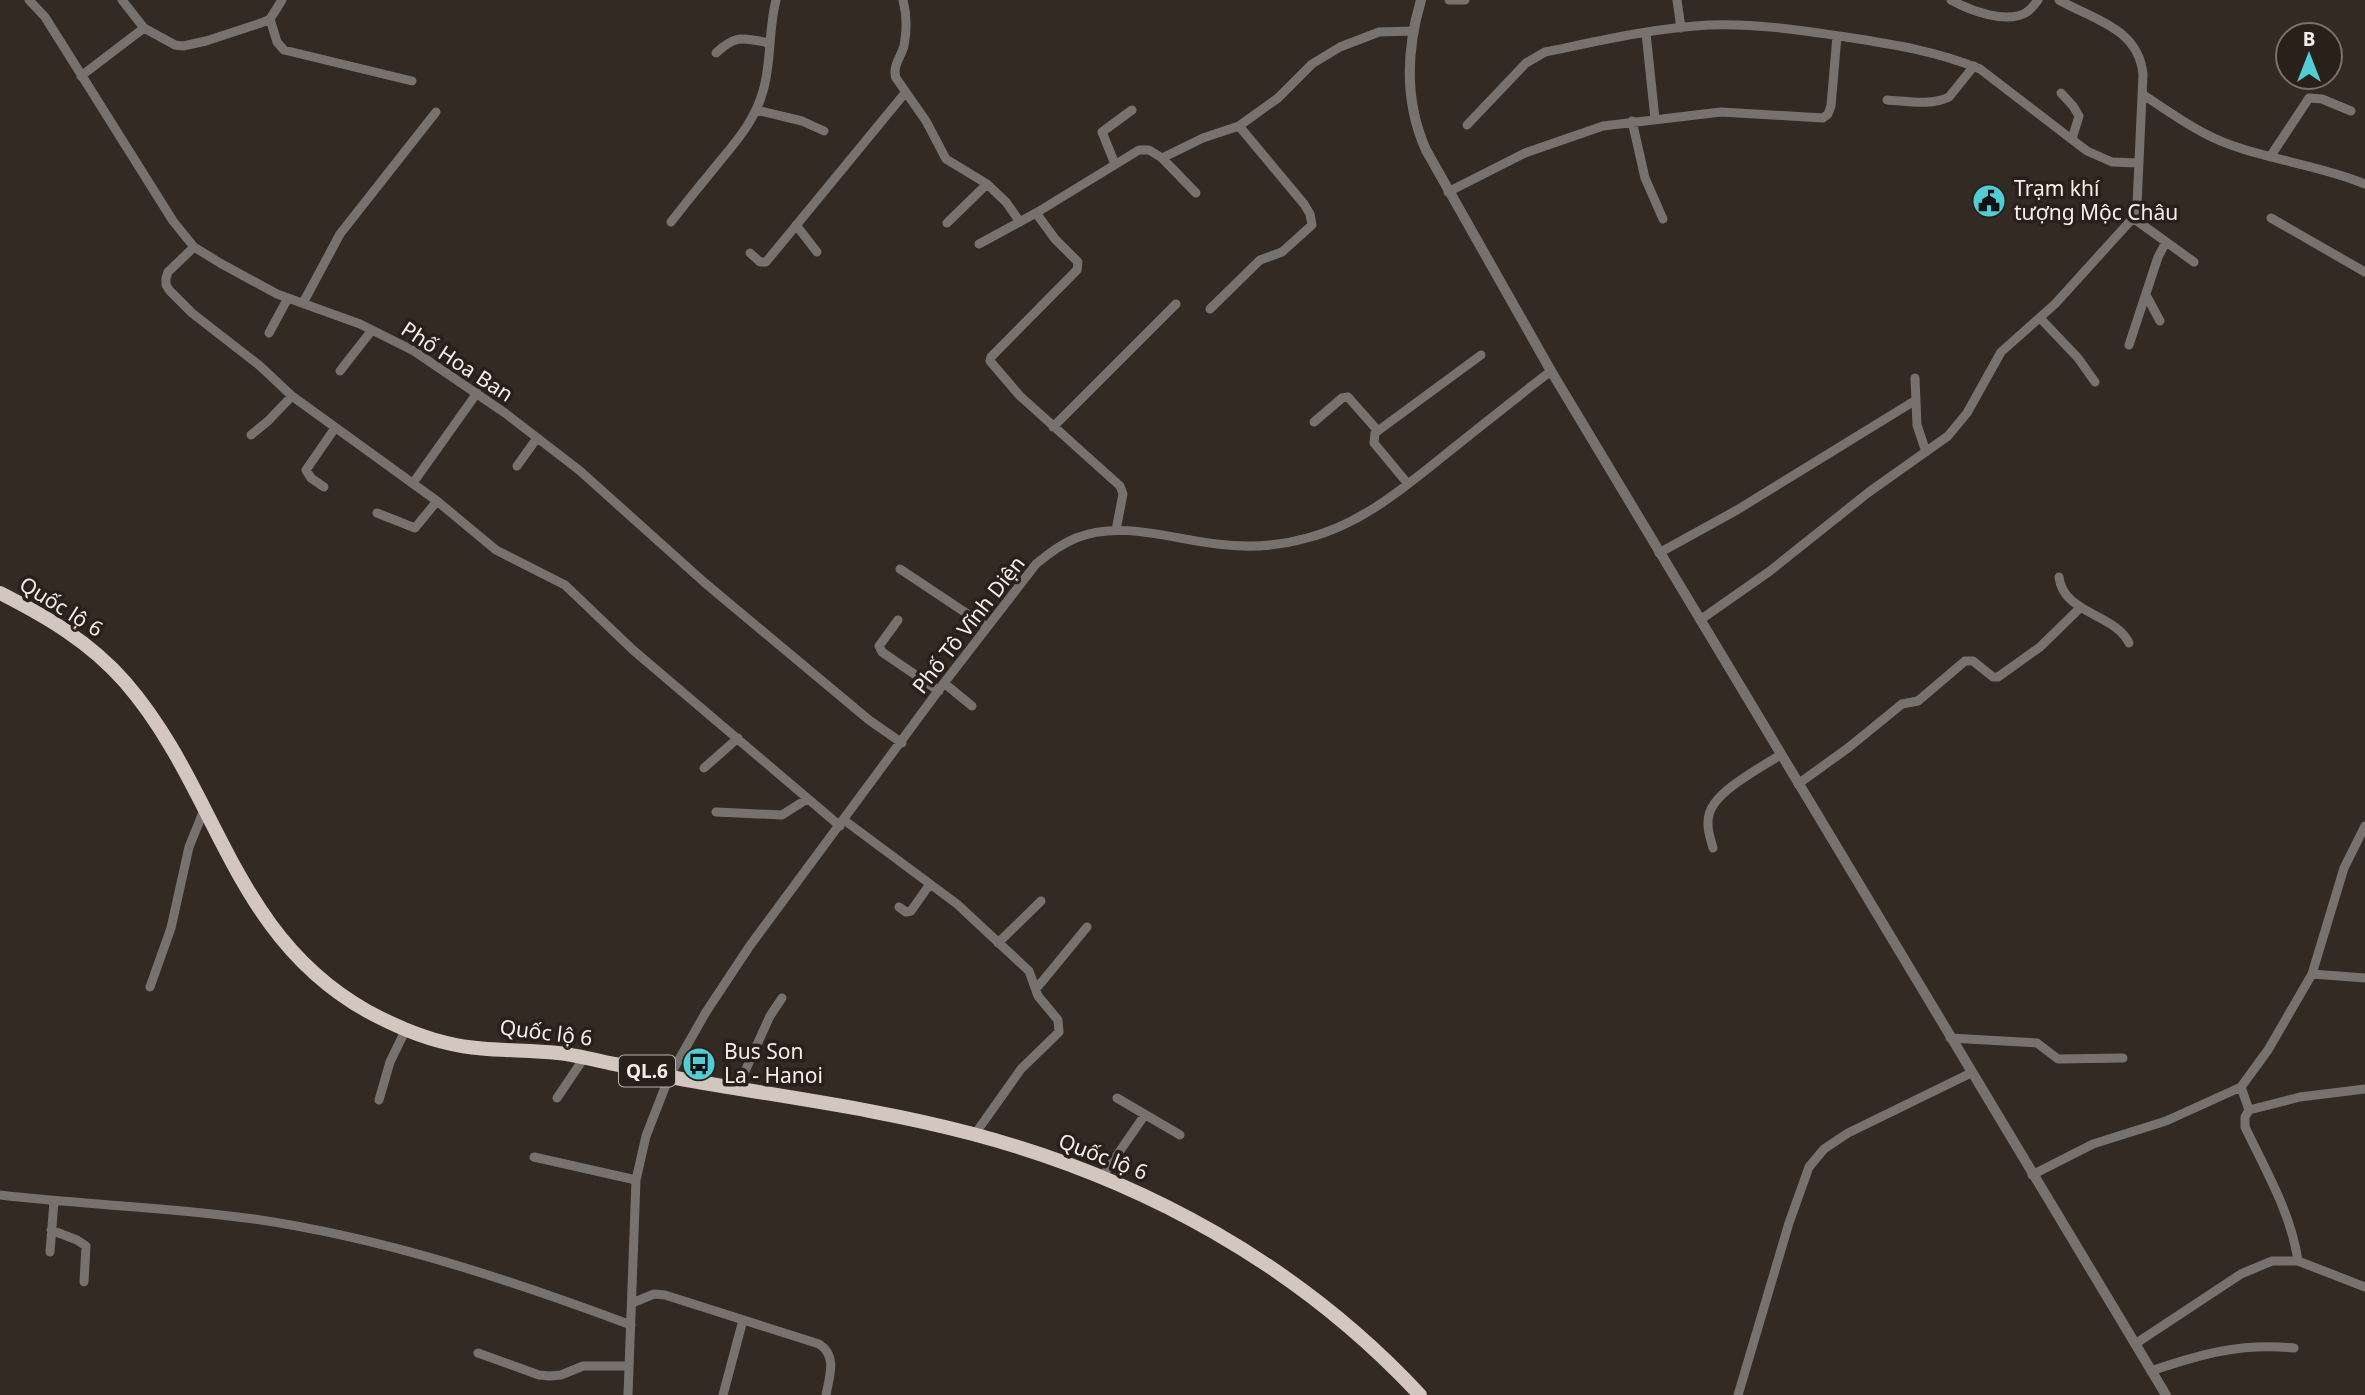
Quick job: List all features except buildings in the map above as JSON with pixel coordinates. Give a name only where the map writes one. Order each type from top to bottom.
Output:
[{"type":"highway","name":"Quốc lộ 6","points":[[0,593],[46,616],[74,635],[101,657],[127,684],[161,730],[250,896],[279,938],[319,976],[368,1011],[406,1029],[448,1043],[584,1058],[669,1077],[852,1107],[975,1134],[1102,1177],[1203,1224],[1293,1281],[1373,1348],[1420,1395]]},
{"type":"street","name":"Phố Hoa Ban","points":[[29,0],[45,17],[173,221],[194,247],[288,298],[372,330],[414,351],[477,393],[613,499],[705,583],[869,720],[902,743]]},
{"type":"street","points":[[122,0],[144,28],[175,45],[183,46],[270,19],[282,0]]},
{"type":"street","points":[[671,222],[741,136],[756,110],[764,91],[776,0]]},
{"type":"street","points":[[903,0],[906,33],[894,73],[926,121],[946,159],[987,184],[1006,202],[1020,222]]},
{"type":"street","points":[[1421,0],[1409,62],[1411,107],[1415,127],[1448,192],[1780,755],[2166,1395]]},
{"type":"street","points":[[1449,0],[1465,0]]},
{"type":"street","points":[[1677,0],[1681,28]]},
{"type":"street","points":[[1951,0],[1978,12],[2006,17],[2024,14],[2038,0]]},
{"type":"street","points":[[1700,620],[1770,571],[1868,492],[1958,426],[2001,352],[2040,318],[2133,218],[2137,205],[2142,59],[2131,41],[2120,32],[2059,0]]},
{"type":"street","points":[[270,19],[278,45],[284,50],[412,81]]},
{"type":"street","points":[[1467,125],[1526,63],[1545,52],[1646,33],[1735,24],[1767,26],[1914,49],[1974,66],[2100,159],[2138,163]]},
{"type":"street","points":[[81,76],[144,28]]},
{"type":"street","points":[[1162,158],[1203,138],[1240,126],[1278,98],[1312,64],[1340,47],[1379,32],[1413,31]]},
{"type":"street","points":[[1646,33],[1655,119]]},
{"type":"street","points":[[1448,192],[1504,162],[1555,141],[1603,126],[1742,111],[1823,118],[1831,106],[1837,36]]},
{"type":"street","points":[[716,53],[738,38],[769,43]]},
{"type":"street","points":[[1887,100],[1944,100],[1974,66]]},
{"type":"street","points":[[750,253],[760,262],[766,262],[905,93]]},
{"type":"street","points":[[2061,93],[2079,116],[2072,139]]},
{"type":"street","points":[[2142,94],[2213,138],[2365,184]]},
{"type":"street","points":[[2270,157],[2309,98],[2322,99],[2351,111]]},
{"type":"street","points":[[756,110],[802,121],[824,131]]},
{"type":"street","points":[[1115,164],[1102,132],[1132,110]]},
{"type":"street","points":[[303,303],[340,234],[436,112]]},
{"type":"street","points":[[1632,121],[1643,170],[1663,219]]},
{"type":"street","points":[[1210,309],[1260,260],[1282,251],[1312,225],[1304,204],[1240,126]]},
{"type":"street","points":[[979,244],[1036,213],[1139,150],[1149,150],[1162,158],[1196,193]]},
{"type":"street","points":[[947,223],[987,184]]},
{"type":"street","points":[[1036,213],[1055,239],[1077,262],[1077,270],[990,361],[1020,396],[1120,486],[1123,494],[1116,530]]},
{"type":"street","points":[[2133,218],[2194,262]]},
{"type":"street","points":[[2271,218],[2365,272]]},
{"type":"street","points":[[796,225],[817,252]]},
{"type":"street","points":[[2129,345],[2158,257],[2166,242]]},
{"type":"street","points":[[194,247],[169,272],[166,285],[192,313],[260,366],[292,396],[437,501],[496,551],[565,585],[633,650],[807,799],[957,904],[1029,971],[1041,1000],[1058,1020],[1059,1032],[1021,1069],[975,1134]]},
{"type":"street","points":[[2146,295],[2161,321]]},
{"type":"street","points":[[269,333],[288,298]]},
{"type":"street","points":[[1053,427],[1176,304]]},
{"type":"street","points":[[2040,318],[2078,358],[2095,382]]},
{"type":"street","points":[[340,371],[372,330]]},
{"type":"street","points":[[1408,484],[1374,443],[1373,436],[1481,355]]},
{"type":"street","name":"Phố Tô Vĩnh Diện","points":[[628,1395],[636,1180],[643,1144],[669,1077],[706,1012],[748,947],[1036,564],[1076,538],[1116,530],[1220,544],[1284,544],[1340,527],[1362,516],[1408,484],[1551,370]]},
{"type":"street","points":[[1915,378],[1917,425],[1926,452]]},
{"type":"street","points":[[413,483],[477,393]]},
{"type":"street","points":[[251,435],[292,396]]},
{"type":"street","points":[[1314,422],[1342,398],[1349,397],[1378,431]]},
{"type":"street","points":[[1660,553],[1737,510],[1916,400]]},
{"type":"street","points":[[324,487],[311,478],[306,470],[335,428]]},
{"type":"street","points":[[517,466],[537,438]]},
{"type":"street","points":[[377,513],[415,528],[437,501]]},
{"type":"street","points":[[900,569],[987,627]]},
{"type":"street","points":[[2059,577],[2064,592],[2081,607],[2124,634],[2129,643]]},
{"type":"street","points":[[1798,784],[1902,704],[1918,701],[1965,661],[1973,660],[1993,677],[1998,677],[2040,647],[2081,607]]},
{"type":"street","points":[[898,620],[879,646],[882,652],[972,706]]},
{"type":"street","points":[[704,768],[738,738]]},
{"type":"street","points":[[1713,848],[1708,823],[1712,805],[1732,787],[1780,755]]},
{"type":"street","points":[[716,812],[782,815],[807,799]]},
{"type":"street","points":[[150,987],[170,928],[189,847],[204,810]]},
{"type":"street","points":[[2032,1175],[2093,1143],[2166,1121],[2241,1087],[2269,1050],[2312,974],[2344,868],[2365,826]]},
{"type":"street","points":[[899,907],[906,912],[911,911],[930,884]]},
{"type":"street","points":[[999,943],[1041,901]]},
{"type":"street","points":[[1037,989],[1087,927]]},
{"type":"street","points":[[2312,974],[2365,978]]},
{"type":"street","points":[[737,1089],[770,1016],[782,998]]},
{"type":"street","points":[[379,1100],[390,1062],[406,1029]]},
{"type":"street","points":[[1950,1038],[2037,1043],[2057,1059],[2123,1058]]},
{"type":"street","points":[[557,1098],[584,1058]]},
{"type":"street","points":[[1738,1395],[1790,1223],[1810,1167],[1824,1149],[1848,1133],[1971,1073]]},
{"type":"street","points":[[2241,1087],[2249,1110]]},
{"type":"street","points":[[2298,1261],[2287,1214],[2245,1127],[2245,1117],[2249,1110],[2315,1094],[2365,1089]]},
{"type":"street","points":[[1116,1098],[1180,1135]]},
{"type":"street","points":[[1102,1177],[1144,1116]]},
{"type":"street","points":[[534,1157],[636,1180]]},
{"type":"street","points":[[0,1195],[188,1211],[340,1235],[483,1271],[631,1325]]},
{"type":"street","points":[[50,1252],[54,1201]]},
{"type":"street","points":[[51,1230],[86,1245],[84,1282]]},
{"type":"street","points":[[2135,1344],[2251,1268],[2272,1261],[2298,1261],[2365,1287]]},
{"type":"street","points":[[632,1303],[659,1293],[824,1348],[831,1361],[826,1395]]},
{"type":"street","points":[[723,1395],[743,1320]]},
{"type":"street","points":[[2151,1371],[2229,1348],[2294,1348]]},
{"type":"street","points":[[478,1353],[539,1375],[550,1376],[561,1375],[583,1366],[629,1366]]},
{"type":"place","name":"Trạm khí tượng Mộc Châu","points":[[1989,201]]},
{"type":"place","name":"Bus Son La - Hanoi","points":[[699,1064]]}]
